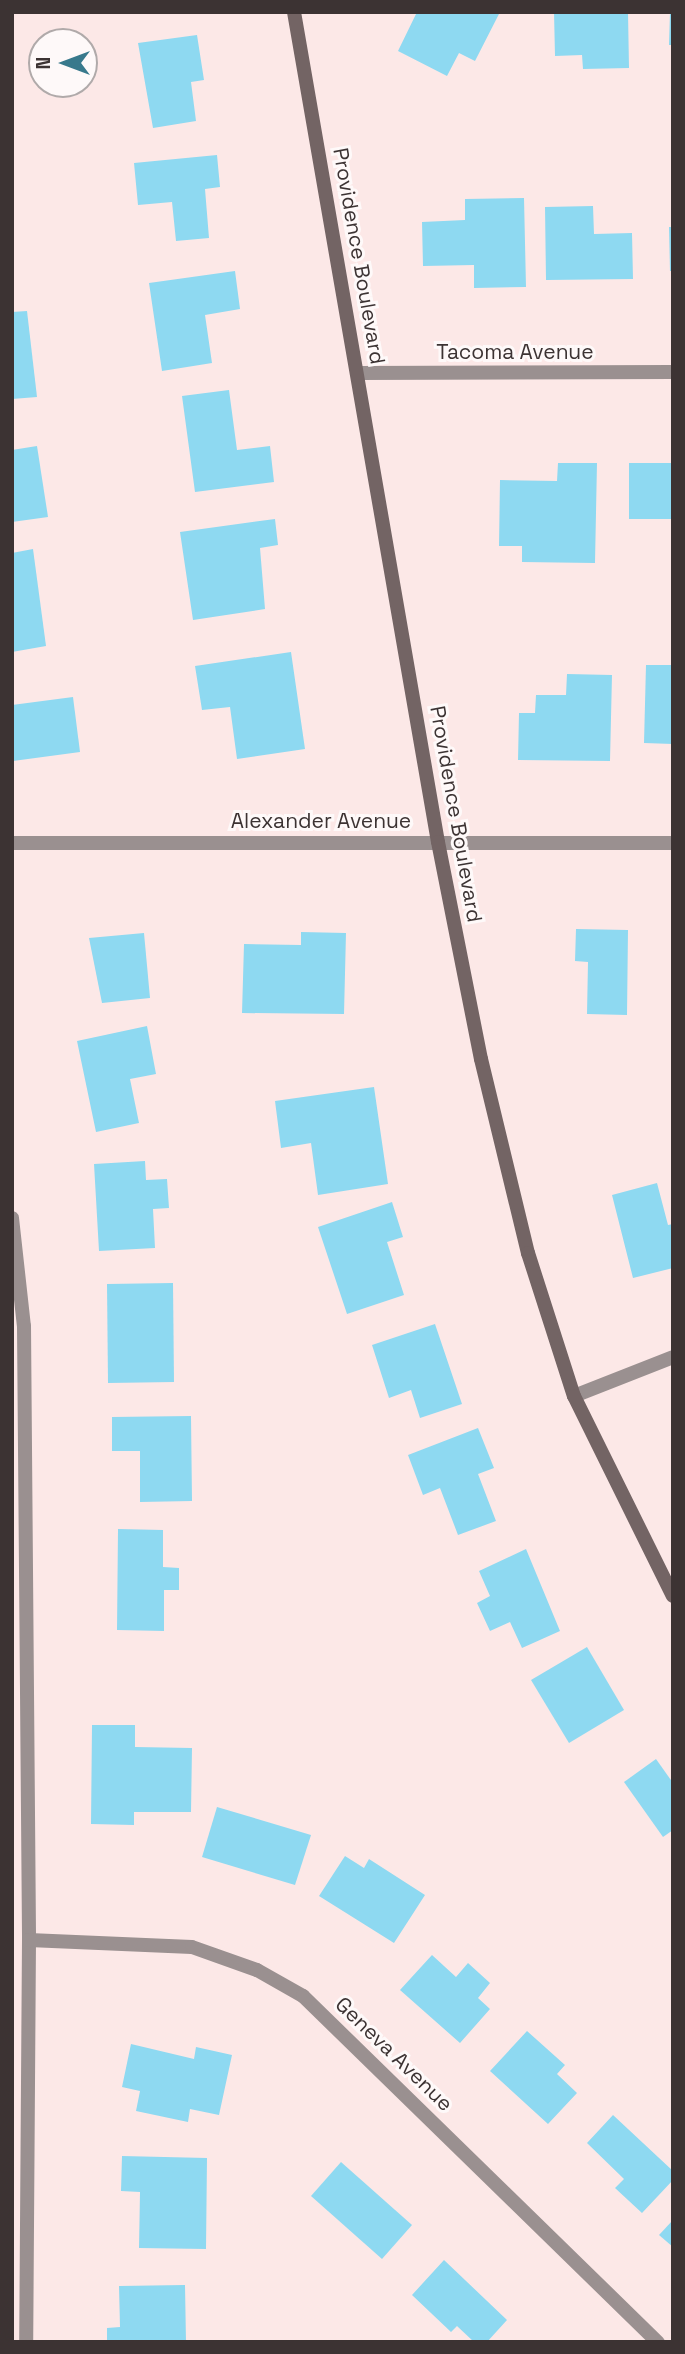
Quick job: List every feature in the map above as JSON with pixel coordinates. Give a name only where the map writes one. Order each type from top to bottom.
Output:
[{"type":"main road","name":"Providence Boulevard","points":[[294,12],[438,842],[481,1059],[525,1240],[574,1396],[673,1596]]},
{"type":"street","name":"Tacoma Avenue","points":[[358,373],[673,372]]},
{"type":"street","name":"Alexander Avenue","points":[[12,843],[673,843]]},
{"type":"street","points":[[12,1218],[24,1326],[29,1940],[26,2342]]},
{"type":"street","points":[[574,1396],[673,1357]]},
{"type":"street","name":"Geneva Avenue","points":[[29,1940],[192,1947],[257,1970],[303,1996],[658,2342]]},
{"type":"building","points":[[417,12],[500,12],[475,61],[459,53],[447,76],[398,51]]},
{"type":"building","points":[[554,12],[628,12],[629,68],[583,69],[582,55],[555,56]]},
{"type":"building","points":[[670,12],[673,12],[673,45],[669,45]]},
{"type":"building","points":[[197,35],[204,80],[191,82],[196,121],[153,128],[138,43]]},
{"type":"building","points":[[217,155],[220,187],[205,189],[209,238],[176,241],[172,202],[138,205],[134,163]]},
{"type":"building","points":[[524,198],[526,287],[474,288],[474,265],[423,266],[422,222],[465,220],[465,199]]},
{"type":"building","points":[[593,206],[594,234],[632,233],[633,279],[546,280],[545,207]]},
{"type":"building","points":[[669,227],[673,227],[673,271],[670,271]]},
{"type":"building","points":[[235,271],[240,309],[205,315],[212,363],[162,371],[149,283]]},
{"type":"building","points":[[27,311],[37,397],[12,399],[12,312]]},
{"type":"building","points":[[229,390],[237,450],[270,446],[274,482],[195,492],[182,396]]},
{"type":"building","points":[[37,446],[48,517],[12,522],[12,450]]},
{"type":"building","points":[[558,463],[597,463],[595,563],[522,562],[522,546],[499,546],[500,480],[557,481]]},
{"type":"building","points":[[629,463],[673,463],[673,519],[629,519]]},
{"type":"building","points":[[275,519],[278,545],[260,548],[265,609],[193,620],[180,532]]},
{"type":"building","points":[[33,549],[46,646],[12,652],[12,553]]},
{"type":"building","points":[[291,652],[305,749],[237,759],[230,707],[202,710],[195,666]]},
{"type":"building","points":[[646,665],[673,665],[673,744],[644,743]]},
{"type":"building","points":[[567,674],[612,675],[610,761],[518,760],[519,713],[535,713],[536,695],[566,695]]},
{"type":"building","points":[[73,697],[80,752],[13,761],[12,705]]},
{"type":"building","points":[[576,929],[628,930],[627,1015],[587,1014],[588,962],[575,961]]},
{"type":"building","points":[[301,932],[346,933],[344,1014],[242,1013],[244,944],[301,945]]},
{"type":"building","points":[[144,933],[150,998],[102,1003],[89,938]]},
{"type":"building","points":[[147,1026],[156,1074],[130,1079],[139,1123],[96,1132],[77,1041]]},
{"type":"building","points":[[374,1087],[388,1184],[318,1195],[311,1143],[281,1148],[275,1101]]},
{"type":"building","points":[[145,1161],[146,1180],[167,1179],[169,1208],[153,1209],[155,1248],[99,1251],[94,1164]]},
{"type":"building","points":[[657,1183],[668,1225],[673,1224],[673,1268],[633,1278],[612,1195]]},
{"type":"building","points":[[392,1202],[403,1237],[387,1242],[404,1295],[347,1314],[318,1227]]},
{"type":"building","points":[[173,1283],[174,1382],[108,1383],[107,1284]]},
{"type":"building","points":[[435,1324],[462,1404],[420,1418],[411,1390],[389,1398],[372,1345]]},
{"type":"building","points":[[191,1416],[192,1501],[140,1502],[140,1451],[112,1451],[112,1417]]},
{"type":"building","points":[[478,1428],[494,1468],[478,1474],[496,1521],[458,1535],[440,1488],[423,1495],[408,1455]]},
{"type":"building","points":[[118,1529],[163,1530],[163,1567],[179,1568],[179,1590],[164,1590],[164,1631],[117,1630]]},
{"type":"building","points":[[526,1549],[560,1631],[522,1648],[510,1622],[490,1631],[477,1603],[490,1596],[479,1571]]},
{"type":"building","points":[[587,1647],[624,1710],[569,1743],[531,1680]]},
{"type":"building","points":[[92,1725],[135,1725],[135,1747],[192,1748],[191,1812],[134,1812],[134,1825],[91,1824]]},
{"type":"building","points":[[656,1759],[673,1783],[673,1830],[663,1837],[624,1782]]},
{"type":"building","points":[[217,1807],[311,1835],[295,1885],[202,1857]]},
{"type":"building","points":[[345,1856],[364,1868],[369,1859],[425,1895],[394,1943],[319,1896]]},
{"type":"building","points":[[432,1955],[456,1977],[468,1963],[490,1983],[478,1998],[490,2009],[460,2043],[400,1990]]},
{"type":"building","points":[[527,2031],[565,2065],[557,2074],[577,2093],[548,2124],[490,2071]]},
{"type":"building","points":[[131,2044],[194,2059],[196,2047],[232,2055],[219,2115],[190,2109],[188,2122],[136,2111],[140,2091],[122,2087]]},
{"type":"building","points":[[613,2115],[673,2171],[673,2180],[642,2213],[615,2188],[624,2179],[587,2143]]},
{"type":"building","points":[[122,2156],[207,2158],[206,2249],[139,2248],[140,2192],[121,2191]]},
{"type":"building","points":[[341,2162],[412,2225],[382,2259],[311,2196]]},
{"type":"building","points":[[673,2220],[673,2247],[659,2235]]},
{"type":"building","points":[[444,2260],[507,2320],[487,2342],[474,2342],[457,2326],[451,2332],[412,2295]]},
{"type":"building","points":[[185,2285],[186,2342],[107,2342],[107,2328],[120,2327],[119,2286]]}]
